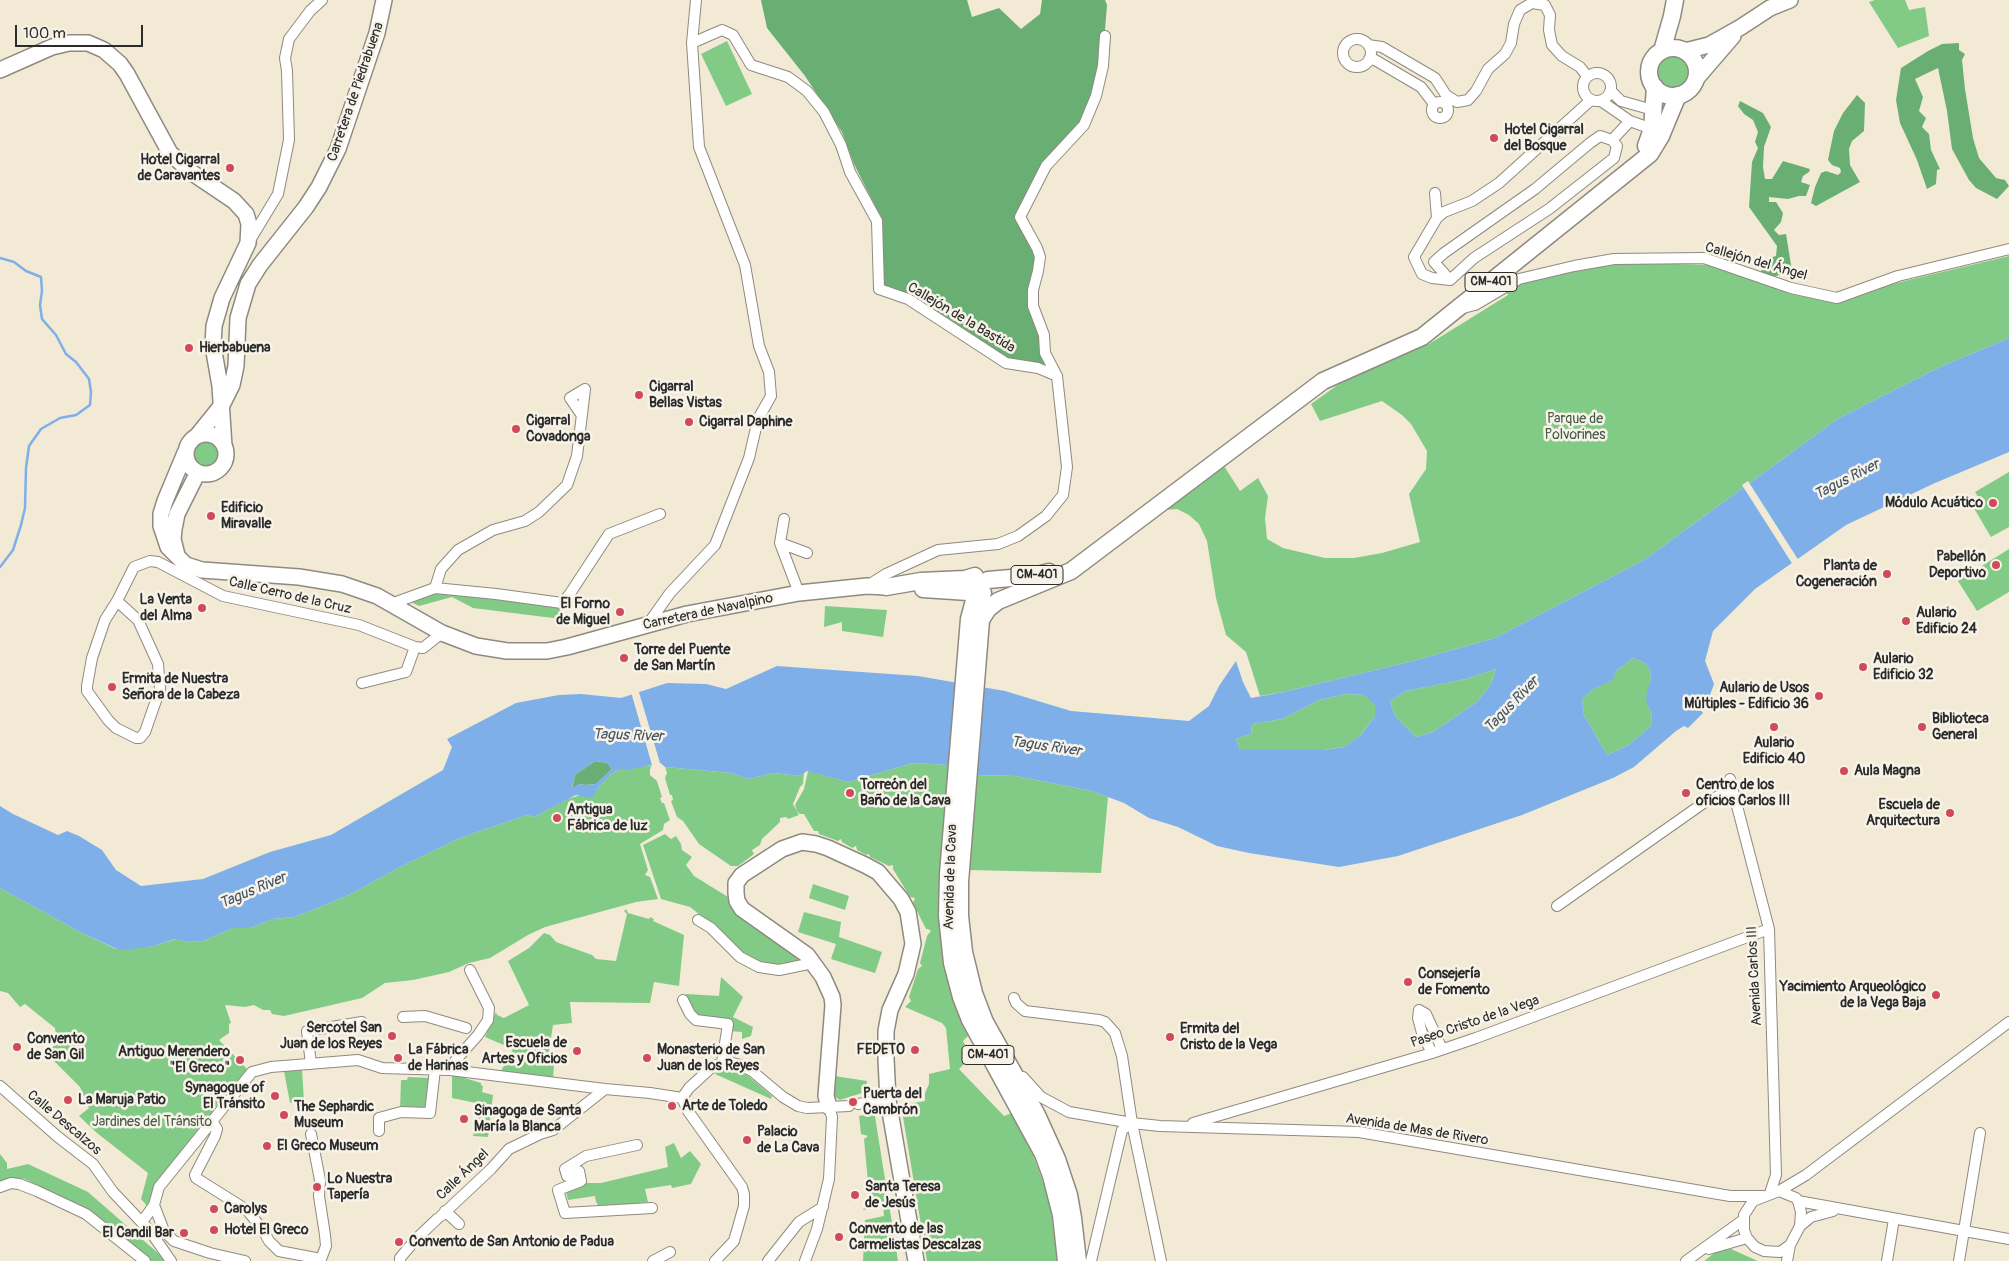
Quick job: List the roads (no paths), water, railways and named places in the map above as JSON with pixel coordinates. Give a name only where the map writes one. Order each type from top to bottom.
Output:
[{"type":"main road","name":"Carretera de Piedrabuena","points":[[165,501],[189,443],[222,405],[232,386],[236,366],[238,318],[248,284],[260,265],[306,207],[338,150],[377,33],[384,0]]},
{"type":"main road","name":"CM-401","points":[[1634,166],[1652,130],[1655,87],[1650,74],[1650,68],[1656,55],[1662,51],[1675,0]]},
{"type":"main road","points":[[1662,51],[1668,49],[1684,51],[1709,44],[1741,27],[1776,4],[1790,0]]},
{"type":"main road","name":"CM-401","points":[[975,620],[992,604],[1070,571],[1323,381],[1422,337],[1458,309],[1514,273],[1634,166],[1650,154],[1661,136],[1678,95],[1689,89],[1696,78],[1696,66],[1690,55],[1684,51],[1672,16]]},
{"type":"main road","points":[[1696,78],[1741,27]]},
{"type":"main road","points":[[0,70],[52,47],[69,43],[88,43],[104,50],[120,64],[127,74],[170,153],[191,172],[241,207],[249,224],[248,243],[222,298],[215,318],[213,346],[222,405],[224,446]]},
{"type":"main road","points":[[1655,87],[1665,94],[1678,95]]},
{"type":"main road","name":"Carretera de Piedrabuena","points":[[165,501],[184,484],[220,468],[226,458],[224,446],[237,390],[236,366]]},
{"type":"main road","points":[[217,371],[214,399],[197,429],[197,436],[203,434],[216,436],[224,446]]},
{"type":"main road","points":[[178,559],[173,539],[177,514],[199,477],[198,473],[189,465],[186,453]]},
{"type":"main road","points":[[165,501],[161,514],[162,531],[168,547],[178,559],[191,567],[207,570],[321,579],[357,588],[392,604],[442,632]]},
{"type":"main road","name":"CM-401","points":[[975,620],[976,593],[980,584],[988,580],[1034,576],[1052,572],[1069,566],[1099,549]]},
{"type":"main road","points":[[886,587],[921,581],[966,579],[1005,569],[1059,564],[1099,549]]},
{"type":"main road","points":[[966,579],[976,593]]},
{"type":"main road","name":"Carretera de Navalpino","points":[[442,632],[476,646],[528,652],[568,647],[687,614],[800,592],[867,586],[886,587]]},
{"type":"main road","points":[[886,587],[976,593],[1000,593],[1033,587]]},
{"type":"main road","points":[[945,592],[962,604],[975,620]]},
{"type":"main road","name":"Avenida de la Cava","points":[[975,620],[977,674],[947,916],[950,950],[956,979],[970,1020],[1042,1154],[1057,1199],[1064,1233],[1066,1261]]},
{"type":"main road","name":"Avenida de la Cava","points":[[975,620],[957,840],[961,935],[968,972],[985,1022],[1038,1114],[1057,1159],[1073,1218],[1078,1261]]},
{"type":"main road","points":[[829,1107],[826,1096],[833,1005],[832,997],[823,976],[807,955],[742,909],[737,901],[736,883],[742,875],[759,862],[782,849],[802,842],[816,844],[878,872],[902,899],[908,912],[913,944],[906,974],[890,1010],[886,1032],[888,1100],[916,1261]]},
{"type":"street","points":[[248,243],[266,214],[271,192],[282,174],[289,140],[285,58],[290,40],[310,11],[322,0]]},
{"type":"street","points":[[648,624],[670,593],[715,544],[749,458],[758,419],[771,396],[769,372],[759,346],[746,265],[700,147],[692,43],[696,0]]},
{"type":"street","points":[[1368,45],[1371,52],[1369,59],[1364,65],[1356,67],[1345,60],[1343,52],[1346,44],[1353,40],[1361,40],[1368,45],[1382,47],[1435,78],[1446,95],[1457,102],[1468,100],[1476,91],[1488,69],[1505,54],[1511,44],[1514,24],[1520,10],[1532,3],[1544,6],[1550,15],[1549,30],[1552,45],[1562,56],[1580,67],[1587,76]]},
{"type":"street","name":"Callejón de la Bastida","points":[[692,43],[722,30],[733,35],[751,65],[788,77],[807,91],[824,112],[841,145],[850,172],[877,221],[879,289],[908,300],[1006,363],[1038,368],[1057,376]]},
{"type":"street","points":[[867,586],[886,574],[938,550],[998,544],[1018,536],[1046,516],[1063,495],[1067,467],[1057,376],[1044,353],[1044,335],[1034,306],[1033,290],[1040,257],[1020,217],[1046,166],[1084,125],[1096,96],[1103,66],[1105,36]]},
{"type":"street","points":[[1369,59],[1375,60],[1421,88],[1434,104]]},
{"type":"street","points":[[1450,280],[1434,262],[1535,189],[1590,143],[1600,136],[1612,140],[1616,146],[1614,158],[1549,209],[1474,258],[1450,280],[1432,278],[1422,274],[1414,256],[1437,218],[1444,212],[1472,201],[1499,183],[1596,101],[1608,96],[1611,91],[1610,82],[1605,75],[1596,72],[1587,76],[1582,84],[1584,94],[1596,101],[1630,121],[1652,130]]},
{"type":"street","points":[[1611,91],[1621,100],[1653,110]]},
{"type":"street","points":[[1612,140],[1630,121]]},
{"type":"street","points":[[1435,193],[1437,218]]},
{"type":"street","name":"Callejón del Ángel","points":[[1514,273],[1614,259],[1704,258],[1791,288],[1837,298],[1898,276],[2009,249]]},
{"type":"street","points":[[435,588],[441,569],[458,550],[493,530],[525,521],[539,512],[567,485],[577,456],[581,414]]},
{"type":"street","points":[[392,604],[435,588],[562,603],[570,595],[609,534],[660,514]]},
{"type":"street","points":[[784,518],[780,543],[800,592]]},
{"type":"street","points":[[780,543],[807,553]]},
{"type":"street","name":"Calle Cerro de la Cruz","points":[[118,601],[134,567],[150,561],[158,562],[223,596],[359,626],[415,647]]},
{"type":"street","points":[[203,585],[207,570]]},
{"type":"street","points":[[118,601],[138,620],[158,664],[160,689],[140,738],[136,738],[116,728],[103,715],[87,691],[92,658],[105,620],[118,601]]},
{"type":"street","points":[[362,683],[406,672],[415,647],[423,648],[442,632]]},
{"type":"street","name":"Avenida Carlos III","points":[[1557,906],[1731,785],[1769,929],[1776,1176],[1782,1195]]},
{"type":"street","points":[[698,920],[711,928],[740,957],[759,967],[779,970],[813,963]]},
{"type":"street","name":"Paseo Cristo de la Vega","points":[[1185,1126],[1432,1053],[1769,929]]},
{"type":"street","points":[[450,1070],[488,1020],[489,1008],[470,970]]},
{"type":"street","name":"Avenida de la Cava","points":[[968,972],[997,1032],[1029,1085],[1041,1097],[1069,1112]]},
{"type":"street","points":[[1014,998],[1016,1003],[1025,1011],[1099,1020],[1111,1027],[1117,1038],[1122,1056],[1132,1123],[1161,1261]]},
{"type":"street","points":[[683,1000],[690,1014],[696,1020],[728,1024],[722,1063]]},
{"type":"street","points":[[1432,1053],[1418,1018],[1419,1010],[1426,1014],[1442,1049]]},
{"type":"street","points":[[403,1017],[425,1016],[466,1028]]},
{"type":"street","points":[[308,1064],[306,1031],[362,1022]]},
{"type":"street","points":[[1782,1195],[2009,1022]]},
{"type":"street","points":[[142,1222],[154,1205],[159,1187],[212,1120],[252,1072],[271,1067],[358,1060],[382,1068],[450,1070],[682,1098]]},
{"type":"street","points":[[682,1098],[689,1088],[713,1066],[729,1062],[752,1071],[783,1097],[798,1106],[807,1108],[829,1107],[888,1100]]},
{"type":"street","points":[[379,1131],[379,1118],[401,1112],[430,1113],[435,1069]]},
{"type":"street","name":"Calle Ángel","points":[[400,1261],[400,1258],[417,1238],[492,1172],[509,1149],[553,1130],[605,1089]]},
{"type":"street","name":"Calle Descalzos","points":[[2,1092],[93,1164],[113,1192],[142,1222],[171,1261]]},
{"type":"street","points":[[682,1098],[688,1111],[742,1187],[744,1194],[744,1206],[734,1241],[715,1261]]},
{"type":"street","points":[[805,1261],[823,1207],[829,1179],[832,1117],[829,1107]]},
{"type":"street","name":"Avenida de Mas de Rivero","points":[[1069,1112],[1160,1126],[1359,1132],[1730,1196],[1782,1195],[1839,1210],[2009,1239]]},
{"type":"street","points":[[212,1120],[216,1129],[215,1136],[195,1175],[196,1178],[247,1210],[269,1241],[279,1251],[321,1260],[326,1246],[319,1196],[320,1180],[311,1134]]},
{"type":"street","points":[[1091,1261],[1122,1130],[1132,1123]]},
{"type":"street","points":[[1959,1261],[1980,1133]]},
{"type":"street","points":[[637,1145],[586,1156],[565,1169],[567,1176],[579,1171],[581,1181],[558,1190],[564,1213],[652,1208]]},
{"type":"street","points":[[1686,1261],[1744,1215],[1753,1201],[1782,1195],[1800,1186],[1806,1175]]},
{"type":"street","points":[[1776,1176],[1782,1195],[1801,1212],[1800,1226],[1790,1245],[1786,1261]]},
{"type":"street","points":[[0,1187],[11,1183],[18,1184],[86,1214],[145,1261]]},
{"type":"street","points":[[1730,1196],[1742,1202],[1744,1230],[1747,1238],[1755,1246],[1764,1251],[1780,1252],[1790,1245]]},
{"type":"street","points":[[154,1205],[164,1231],[174,1241],[210,1253],[245,1261]]},
{"type":"street","points":[[768,1261],[798,1222],[823,1207]]},
{"type":"street","name":"Avenida de Mas de Rivero","points":[[1800,1226],[1811,1217],[1839,1210]]},
{"type":"street","points":[[441,1215],[459,1224]]},
{"type":"street","points":[[1887,1261],[1894,1219]]},
{"type":"street","points":[[1696,1253],[1747,1238]]},
{"type":"street","points":[[1095,1246],[1098,1261]]},
{"type":"street","points":[[1764,1251],[1770,1261]]},
{"type":"street","points":[[653,1261],[670,1252]]},
{"type":"water","name":"Tagus River","points":[[2009,338],[2009,452],[1935,483],[1846,525],[1755,589],[1713,631],[1705,661],[1714,684],[1708,700],[1698,707],[1703,713],[1688,728],[1684,726],[1676,731],[1634,767],[1613,778],[1522,815],[1398,856],[1339,867],[1249,853],[1217,846],[1178,827],[1149,818],[1124,803],[1092,791],[1016,776],[976,775],[949,765],[913,763],[848,782],[807,771],[800,776],[774,773],[748,779],[731,773],[665,767],[660,763],[619,770],[611,774],[596,790],[593,798],[576,795],[534,817],[527,815],[460,838],[400,867],[349,895],[315,909],[294,917],[273,919],[250,928],[233,928],[203,941],[188,942],[175,939],[154,946],[117,949],[80,932],[0,888],[0,806],[58,835],[67,831],[79,836],[102,850],[116,870],[141,886],[203,879],[270,852],[331,835],[443,770],[452,747],[447,739],[516,703],[559,695],[581,694],[621,698],[667,683],[706,684],[726,689],[777,666],[918,676],[1005,691],[1071,711],[1189,721],[1209,706],[1219,686],[1236,661],[1251,698],[1413,661],[1495,638],[1644,560],[1839,418],[1940,367]],"holes":[[[1633,658],[1645,663],[1650,670],[1651,678],[1646,697],[1652,714],[1651,726],[1629,745],[1607,755],[1584,715],[1582,699],[1595,688],[1613,680],[1616,671]],[[1496,669],[1491,684],[1478,701],[1433,732],[1416,737],[1395,716],[1390,701],[1406,691],[1466,679]],[[1346,694],[1365,695],[1375,705],[1375,716],[1361,735],[1344,747],[1324,750],[1240,750],[1236,739],[1251,734],[1252,724],[1282,719],[1319,700]],[[595,761],[607,763],[612,769],[596,784],[579,784],[572,788],[575,775]]]},
{"type":"waterway","points":[[0,258],[14,262],[26,271],[41,277],[40,305],[42,319],[56,335],[66,354],[76,362],[89,379],[91,392],[90,405],[76,415],[60,418],[41,429],[29,446],[26,468],[25,508],[21,525],[13,550],[0,567]]},
{"type":"place","name":"Hotel Cigarral del Bosque","points":[[1494,138]]},
{"type":"place","name":"Hotel Cigarral de Caravantes","points":[[230,168]]},
{"type":"place","name":"Hierbabuena","points":[[189,348]]},
{"type":"place","name":"Cigarral Bellas Vistas","points":[[639,395]]},
{"type":"place","name":"Cigarral Daphine","points":[[689,422]]},
{"type":"place","name":"Cigarral Covadonga","points":[[516,429]]},
{"type":"place","name":"Módulo Acuático","points":[[1993,503]]},
{"type":"place","name":"Edificio Miravalle","points":[[211,516]]},
{"type":"place","name":"Pabellón Deportivo","points":[[1996,565]]},
{"type":"place","name":"Planta de Cogeneración","points":[[1887,574]]},
{"type":"place","name":"La Venta del Alma","points":[[202,608]]},
{"type":"place","name":"El Forno de Miguel","points":[[620,612]]},
{"type":"place","name":"Aulario Edificio 24","points":[[1906,621]]},
{"type":"place","name":"Torre del Puente de San Martín","points":[[624,658]]},
{"type":"place","name":"Aulario Edificio 32","points":[[1863,667]]},
{"type":"place","name":"Ermita de Nuestra Señora de la Cabeza","points":[[112,687]]},
{"type":"place","name":"Aulario de Usos Múltiples - Edificio 36","points":[[1819,696]]},
{"type":"place","name":"Aulario Edificio 40","points":[[1774,727]]},
{"type":"place","name":"Biblioteca General","points":[[1922,727]]},
{"type":"place","name":"Aula Magna","points":[[1844,771]]},
{"type":"place","name":"Torreón del Baño de la Cava","points":[[850,793]]},
{"type":"place","name":"Centro de los oficios Carlos III","points":[[1686,793]]},
{"type":"place","name":"Escuela de Arquitectura","points":[[1950,813]]},
{"type":"place","name":"Antigua Fábrica de luz","points":[[557,818]]},
{"type":"place","name":"Consejería de Fomento","points":[[1408,982]]},
{"type":"place","name":"Yacimiento Arqueológico de la Vega Baja","points":[[1936,995]]},
{"type":"place","name":"Sercotel San Juan de los Reyes","points":[[392,1036]]},
{"type":"place","name":"Ermita del Cristo de la Vega","points":[[1170,1037]]},
{"type":"place","name":"Convento de San Gil","points":[[17,1047]]},
{"type":"place","name":"FEDETO","points":[[915,1050]]},
{"type":"place","name":"Escuela de Artes y Oficios","points":[[577,1051]]},
{"type":"place","name":"La Fábrica de Harinas","points":[[398,1058]]},
{"type":"place","name":"Monasterio de San Juan de los Reyes","points":[[647,1058]]},
{"type":"place","name":"Antiguo Merendero \"El Greco\"","points":[[240,1060]]},
{"type":"place","name":"Synagogue of El Tránsito","points":[[275,1096]]},
{"type":"place","name":"La Maruja Patio","points":[[68,1100]]},
{"type":"place","name":"Puerta del Cambrón","points":[[853,1102]]},
{"type":"place","name":"Arte de Toledo","points":[[672,1106]]},
{"type":"place","name":"The Sephardic Museum","points":[[284,1115]]},
{"type":"place","name":"Sinagoga de Santa María la Blanca","points":[[464,1119]]},
{"type":"place","name":"Palacio de La Cava","points":[[747,1140]]},
{"type":"place","name":"El Greco Museum","points":[[267,1146]]},
{"type":"place","name":"Lo Nuestra Tapería","points":[[317,1187]]},
{"type":"place","name":"Santa Teresa de Jesús","points":[[855,1195]]},
{"type":"place","name":"Carolys","points":[[214,1209]]},
{"type":"place","name":"Hotel El Greco","points":[[214,1230]]},
{"type":"place","name":"El Candil Bar","points":[[184,1233]]},
{"type":"place","name":"Convento de las Carmelistas Descalzas","points":[[839,1237]]},
{"type":"place","name":"Convento de San Antonio de Padua","points":[[399,1242]]},
{"type":"park label","name":"Parque de Polvorines","points":[[1575,428]]},
{"type":"park label","name":"Jardines del Tránsito","points":[[152,1122]]}]
